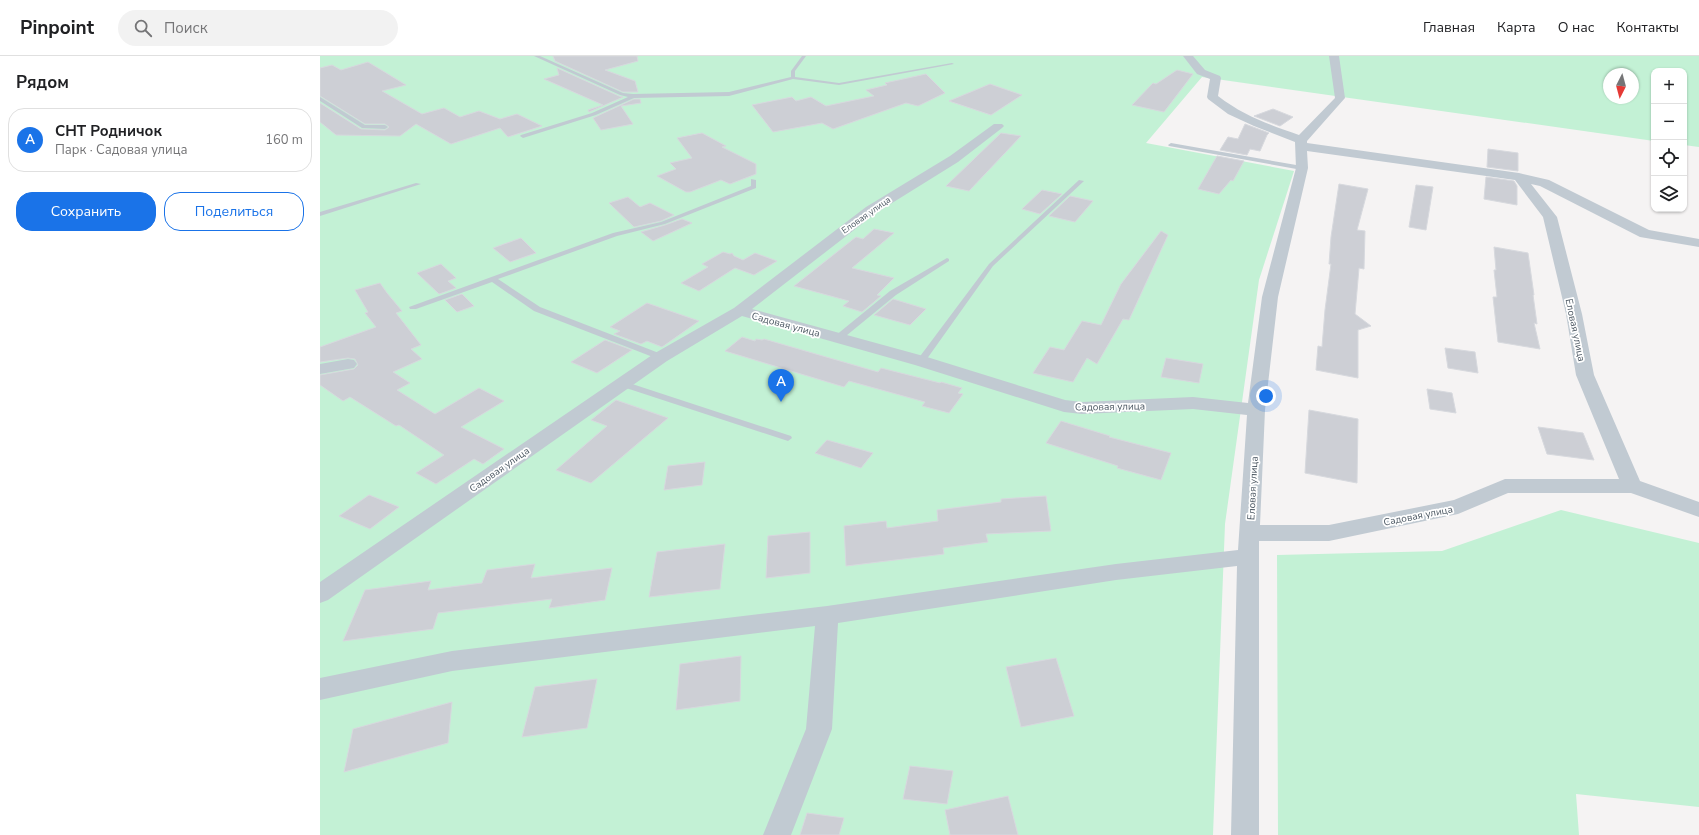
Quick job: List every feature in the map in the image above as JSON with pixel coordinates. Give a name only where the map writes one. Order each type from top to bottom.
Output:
[{"type":"street","points":[[1188,56],[1201,72],[1216,78],[1212,96],[1232,112],[1301,143],[1519,177],[1544,183],[1645,234],[1699,243]]},
{"type":"street","points":[[1301,143],[1317,122],[1330,111],[1340,98],[1334,56]]},
{"type":"street","name":"Еловая улица","points":[[740,311],[871,210],[954,159],[998,126]]},
{"type":"street","name":"Еловая улица","points":[[1245,835],[1248,557],[1256,410],[1270,297],[1302,168],[1301,143]]},
{"type":"street","name":"Еловая улица","points":[[1519,177],[1550,217],[1574,314],[1586,376],[1632,486]]},
{"type":"street","name":"Садовая улица","points":[[320,594],[661,358],[740,311],[921,361],[1064,406],[1082,408],[1193,404],[1256,410]]},
{"type":"street","points":[[320,369],[348,364]]},
{"type":"street","name":"Садовая улица","points":[[1250,533],[1329,533],[1458,507],[1505,486],[1632,486],[1699,510]]},
{"type":"street","points":[[320,689],[452,660],[827,615],[1116,572],[1248,557]]},
{"type":"street","points":[[777,835],[820,729],[827,615]]},
{"type":"lane","points":[[536,56],[622,94],[633,96],[729,94],[793,78],[839,84],[952,64]]},
{"type":"lane","points":[[793,78],[793,72],[804,56]]},
{"type":"lane","points":[[523,136],[594,114],[633,96]]},
{"type":"lane","points":[[320,98],[364,127],[385,127]]},
{"type":"lane","points":[[1171,145],[1302,168]]},
{"type":"lane","points":[[413,307],[615,234],[663,223],[754,187],[753,180]]},
{"type":"lane","points":[[921,361],[991,265],[1081,180]]},
{"type":"lane","points":[[320,214],[418,184]]},
{"type":"lane","points":[[838,338],[893,293],[946,260]]},
{"type":"lane","points":[[493,279],[537,308],[661,358]]},
{"type":"lane","points":[[623,384],[788,438]]},
{"type":"green space","points":[[320,56],[1699,56],[1699,147],[1687,145],[1687,68],[1651,68],[1651,141],[1202,77],[1146,143],[1294,171],[1259,280],[1225,524],[1213,835],[320,835]]},
{"type":"green space","points":[[1561,510],[1699,543],[1699,807],[1576,794],[1579,835],[1278,835],[1277,555],[1442,551]]},
{"type":"building","points":[[553,56],[637,56],[638,61],[605,70],[635,81],[638,92],[623,92],[555,61]]},
{"type":"building","points":[[368,62],[406,85],[382,91],[422,114],[444,108],[460,117],[479,111],[500,119],[517,114],[542,126],[508,137],[500,128],[451,144],[416,124],[400,136],[336,135],[320,122],[320,103],[361,129],[385,130],[389,127],[385,124],[365,124],[320,96],[320,68],[332,65],[341,70]]},
{"type":"building","points":[[557,68],[623,97],[589,112],[588,110],[603,105],[544,79],[559,75]]},
{"type":"building","points":[[1177,70],[1193,74],[1164,112],[1132,105],[1153,83],[1156,84]]},
{"type":"building","points":[[926,74],[945,93],[918,106],[906,103],[833,129],[822,123],[773,132],[752,105],[792,97],[796,101],[811,97],[826,106],[874,96],[866,90],[887,85],[885,83]]},
{"type":"building","points":[[990,84],[1022,95],[991,115],[949,101]]},
{"type":"building","points":[[634,99],[640,99],[641,103],[621,106],[633,124],[601,130],[593,118]]},
{"type":"building","points":[[1273,109],[1293,117],[1280,126],[1254,116]]},
{"type":"building","points":[[1245,124],[1269,133],[1260,151],[1250,149],[1247,155],[1220,150],[1228,137],[1238,139]]},
{"type":"building","points":[[702,133],[726,146],[722,147],[756,164],[756,174],[730,184],[721,180],[690,192],[686,192],[657,176],[676,169],[670,163],[692,158],[677,138]]},
{"type":"building","points":[[1001,133],[1021,136],[969,191],[946,186]]},
{"type":"building","points":[[1488,149],[1518,153],[1518,171],[1487,167]]},
{"type":"building","points":[[1217,156],[1244,161],[1233,181],[1231,180],[1219,194],[1198,189]]},
{"type":"building","points":[[1486,177],[1514,181],[1517,186],[1517,205],[1484,199]]},
{"type":"building","points":[[1339,184],[1368,189],[1357,230],[1365,231],[1364,269],[1359,268],[1355,314],[1371,326],[1358,330],[1358,378],[1316,370],[1318,346],[1322,347],[1331,264],[1329,264],[1331,237]]},
{"type":"building","points":[[1416,185],[1433,187],[1426,230],[1409,227]]},
{"type":"building","points":[[1042,190],[1062,194],[1040,214],[1022,209]]},
{"type":"building","points":[[1070,196],[1093,201],[1075,222],[1049,216]]},
{"type":"building","points":[[628,197],[640,207],[650,203],[674,215],[661,221],[634,227],[609,203]]},
{"type":"building","points":[[682,219],[692,223],[653,241],[641,232],[665,225]]},
{"type":"building","points":[[874,229],[894,233],[852,268],[894,278],[877,295],[881,296],[862,312],[843,306],[849,301],[794,286],[856,237],[863,239]]},
{"type":"building","points":[[1161,231],[1168,235],[1129,320],[1123,319],[1097,364],[1087,358],[1073,382],[1033,373],[1050,347],[1064,350],[1082,321],[1101,325],[1121,284]]},
{"type":"building","points":[[521,238],[536,253],[510,262],[493,248]]},
{"type":"building","points":[[1494,247],[1528,253],[1537,324],[1534,323],[1540,349],[1498,342],[1493,297],[1497,297],[1494,270],[1496,270]]},
{"type":"building","points":[[723,252],[730,254],[732,253],[734,256],[743,260],[755,253],[777,261],[754,275],[735,268],[699,291],[681,283],[708,267],[702,264]]},
{"type":"building","points":[[441,264],[456,278],[448,281],[456,288],[439,294],[417,273]]},
{"type":"building","points":[[380,283],[402,311],[396,313],[421,345],[411,349],[422,359],[393,372],[410,383],[397,390],[435,414],[479,388],[504,401],[461,427],[504,449],[483,464],[474,459],[436,484],[416,473],[444,455],[399,425],[396,426],[350,397],[343,401],[320,385],[320,375],[354,369],[358,365],[355,359],[348,358],[320,362],[320,347],[376,327],[365,313],[368,312],[355,290]]},
{"type":"building","points":[[462,294],[474,306],[457,312],[445,300]]},
{"type":"building","points":[[893,299],[926,309],[910,325],[874,315]]},
{"type":"building","points":[[647,303],[699,321],[662,347],[647,341],[641,344],[614,334],[620,331],[610,327]]},
{"type":"building","points":[[742,337],[755,341],[756,339],[764,339],[878,372],[881,368],[940,383],[941,382],[962,388],[958,393],[963,394],[949,413],[922,406],[925,402],[849,381],[844,387],[725,351]]},
{"type":"building","points":[[605,340],[632,350],[597,373],[571,362]]},
{"type":"building","points":[[1445,348],[1475,352],[1478,373],[1448,368]]},
{"type":"building","points":[[1166,358],[1203,364],[1199,383],[1161,377]]},
{"type":"building","points":[[1427,389],[1452,393],[1456,413],[1430,409]]},
{"type":"building","points":[[616,400],[668,418],[591,483],[556,470],[607,426],[591,420]]},
{"type":"building","points":[[1309,410],[1358,419],[1357,483],[1305,473]]},
{"type":"building","points":[[1061,421],[1110,436],[1109,437],[1171,453],[1161,480],[1117,468],[1118,466],[1046,443]]},
{"type":"building","points":[[1538,427],[1583,433],[1594,460],[1547,454]]},
{"type":"building","points":[[827,440],[873,453],[861,468],[815,453]]},
{"type":"building","points":[[705,462],[702,485],[664,490],[668,466]]},
{"type":"building","points":[[369,495],[399,507],[370,529],[339,516]]},
{"type":"building","points":[[1046,496],[1051,531],[986,534],[988,542],[943,548],[944,554],[846,566],[844,526],[886,521],[887,528],[938,521],[937,510],[1001,502],[1001,499]]},
{"type":"building","points":[[810,532],[810,573],[766,578],[768,536]]},
{"type":"building","points":[[725,544],[720,589],[649,597],[657,552]]},
{"type":"building","points":[[535,564],[531,578],[612,568],[605,600],[549,608],[552,599],[438,613],[433,629],[343,641],[365,590],[431,581],[428,590],[482,583],[487,570]]},
{"type":"building","points":[[741,656],[740,701],[676,710],[680,664]]},
{"type":"building","points":[[1056,658],[1074,716],[1021,727],[1006,667]]},
{"type":"building","points":[[597,679],[587,728],[522,737],[535,687]]},
{"type":"building","points":[[452,702],[448,743],[344,772],[353,729]]},
{"type":"building","points":[[910,766],[953,771],[947,804],[903,799]]},
{"type":"building","points":[[1008,796],[1018,835],[950,835],[945,810]]},
{"type":"building","points":[[807,813],[844,818],[839,835],[800,835]]},
{"type":"place","name":"СНТ Родничок","points":[[781,402]]}]
